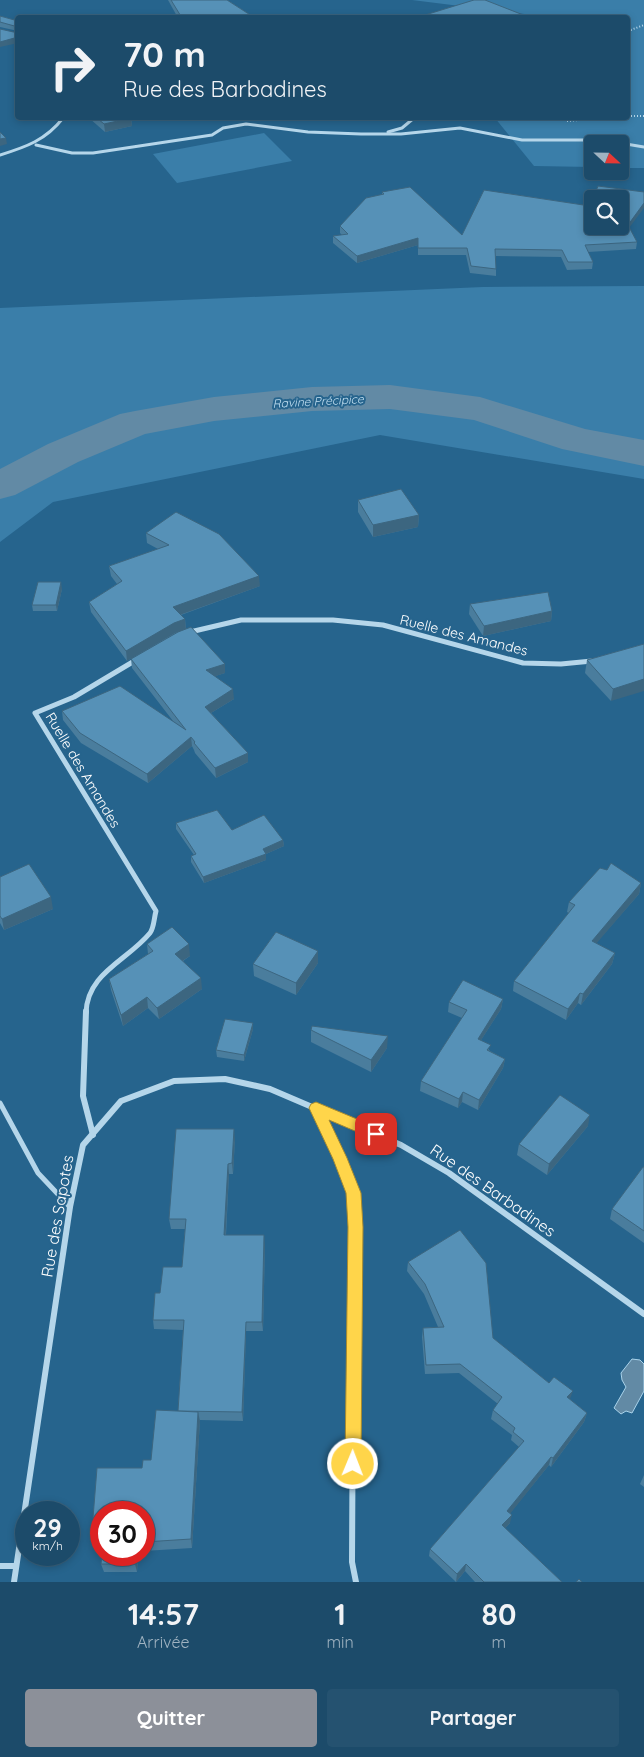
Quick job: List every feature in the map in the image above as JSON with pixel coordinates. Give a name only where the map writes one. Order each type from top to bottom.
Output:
[{"type":"street","points":[[0,155],[36,145],[62,120]]},
{"type":"street","points":[[380,135],[402,128],[412,120]]},
{"type":"street","points":[[36,145],[72,153],[93,153],[212,135],[220,129],[250,123],[305,132],[380,135],[459,128],[521,141],[596,139],[615,140],[644,147]]},
{"type":"street","name":"Ruelle des Amandes","points":[[185,634],[210,626],[241,620],[333,620],[383,625],[523,664],[561,664],[595,661]]},
{"type":"street","name":"Ruelle des Amandes","points":[[93,1135],[83,1096],[86,999],[95,982],[151,932],[156,911],[35,713],[74,697],[140,658]]},
{"type":"street","name":"Rue des Sapotes","points":[[25,1501],[70,1207],[83,1146],[122,1101],[174,1081],[226,1079],[270,1088],[316,1108]]},
{"type":"street","points":[[316,1108],[340,1158],[354,1193],[352,1562],[356,1582]]},
{"type":"street","name":"Rue des Barbadines","points":[[316,1108],[401,1145],[449,1172],[644,1314]]},
{"type":"street","points":[[0,1566],[15,1566]]},
{"type":"street","name":"Rue des Sapotes","points":[[14,1582],[15,1566]]},
{"type":"lane","points":[[0,1103],[38,1173],[70,1207]]},
{"type":"path","points":[[630,30],[644,25]]},
{"type":"path","points":[[630,116],[644,116]]},
{"type":"shaded area","points":[[412,0],[644,0],[644,168],[629,168],[629,135],[584,135],[584,167],[534,166],[497,120],[630,120],[630,15],[533,15]]},
{"type":"shaded area","points":[[264,133],[292,161],[177,183],[153,154]]},
{"type":"shaded area","points":[[644,286],[644,479],[380,435],[53,502],[0,542],[0,308],[483,287]]},
{"type":"shaded area","points":[[632,1359],[640,1360],[644,1364],[644,1391],[632,1413],[626,1411],[621,1414],[614,1408],[626,1387],[621,1373]]},
{"type":"building","points":[[171,0],[227,0],[250,15],[180,15]]},
{"type":"building","points":[[474,0],[485,0],[523,15],[425,15]]},
{"type":"building","points":[[0,16],[15,20],[15,26],[0,22]]},
{"type":"building","points":[[0,29],[15,32],[15,38],[0,42]]},
{"type":"building","points":[[99,120],[122,120],[104,124]]},
{"type":"building","points":[[0,132],[6,138],[0,139]]},
{"type":"building","points":[[598,186],[629,190],[596,190]]},
{"type":"building","points":[[410,187],[462,235],[484,190],[584,205],[584,235],[629,235],[629,227],[637,242],[585,245],[593,262],[568,262],[562,250],[495,249],[496,269],[471,266],[467,248],[418,248],[418,238],[357,256],[333,236],[348,234],[340,226],[366,198],[384,194],[382,192]]},
{"type":"building","points":[[629,190],[644,192],[644,203],[629,224]]},
{"type":"building","points":[[401,489],[419,515],[373,525],[358,500]]},
{"type":"building","points":[[176,512],[219,534],[259,576],[173,607],[185,619],[174,623],[126,651],[89,602],[122,581],[109,566],[169,545],[146,533]]},
{"type":"building","points":[[38,582],[61,582],[56,605],[32,605]]},
{"type":"building","points":[[548,592],[552,611],[484,626],[470,604]]},
{"type":"building","points":[[191,627],[225,664],[206,670],[233,689],[205,707],[248,753],[215,768],[191,737],[147,774],[80,733],[62,711],[120,686],[186,730],[131,659],[178,632]]},
{"type":"building","points":[[644,644],[644,679],[613,689],[587,660]]},
{"type":"building","points":[[217,810],[232,830],[264,815],[283,840],[263,849],[266,854],[203,877],[191,856],[196,854],[176,823]]},
{"type":"building","points":[[611,863],[641,883],[592,941],[615,953],[583,994],[580,993],[568,1009],[514,981],[575,905],[569,902],[600,868],[607,870]]},
{"type":"building","points":[[29,864],[51,897],[2,919],[0,916],[0,877]]},
{"type":"building","points":[[172,927],[189,944],[175,954],[201,978],[157,1008],[147,997],[121,1015],[109,979],[153,951],[147,944]]},
{"type":"building","points":[[276,932],[318,951],[296,983],[253,964]]},
{"type":"building","points":[[463,980],[503,999],[478,1039],[491,1045],[487,1050],[505,1059],[479,1100],[463,1092],[459,1099],[421,1081],[467,1010],[449,1002]]},
{"type":"building","points":[[225,1019],[253,1023],[244,1055],[216,1050]]},
{"type":"building","points":[[312,1026],[388,1036],[371,1060],[311,1030]]},
{"type":"building","points":[[560,1095],[590,1115],[549,1164],[519,1144]]},
{"type":"building","points":[[176,1129],[234,1129],[232,1163],[228,1164],[224,1235],[264,1235],[262,1322],[246,1322],[242,1412],[178,1411],[184,1320],[153,1320],[155,1293],[160,1293],[163,1267],[182,1267],[186,1219],[169,1219]]},
{"type":"building","points":[[644,1167],[644,1231],[612,1209]]},
{"type":"building","points":[[460,1230],[486,1263],[493,1338],[549,1383],[554,1377],[573,1391],[567,1397],[587,1413],[553,1458],[551,1457],[507,1511],[512,1515],[502,1525],[562,1582],[484,1582],[466,1564],[457,1574],[430,1549],[524,1441],[513,1432],[515,1428],[493,1410],[502,1397],[460,1364],[426,1365],[423,1328],[444,1327],[425,1284],[408,1262]]},
{"type":"building","points":[[156,1410],[198,1412],[191,1539],[155,1541],[155,1501],[94,1501],[97,1468],[142,1468],[143,1460],[151,1460]]},
{"type":"waterway","name":"Ravine Précipice","points":[[0,486],[63,453],[135,423],[214,409],[312,399],[390,397],[480,409],[577,440],[644,453]]},
{"type":"route","points":[[353,1464],[354,1193],[340,1158],[316,1108],[376,1134]]}]
